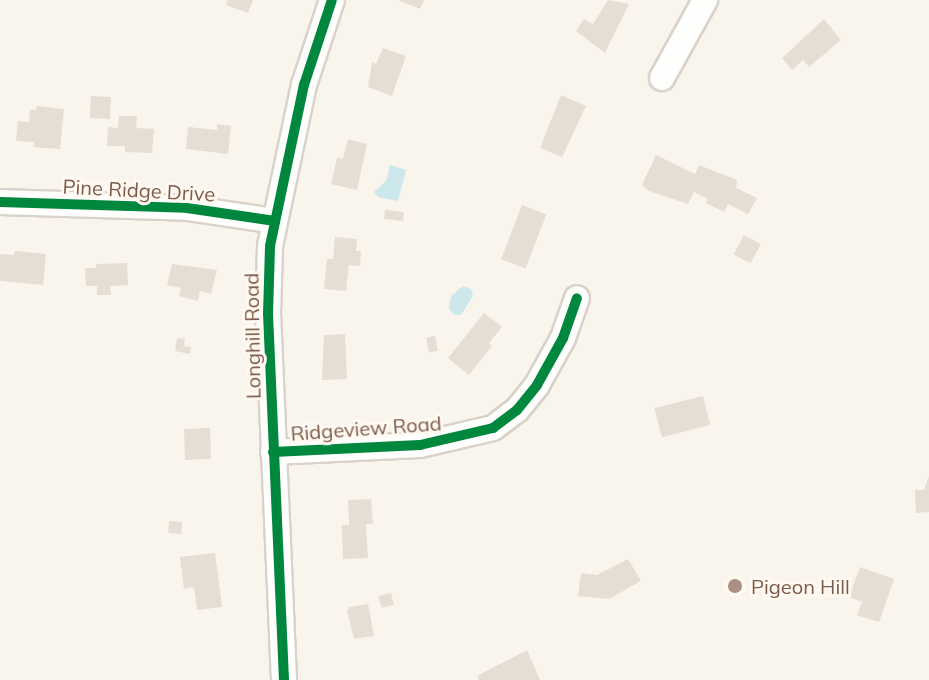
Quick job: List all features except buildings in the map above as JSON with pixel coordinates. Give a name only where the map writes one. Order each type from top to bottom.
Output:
[{"type":"street","name":"Longhill Road","points":[[284,680],[268,314],[270,246],[304,85],[332,0]]},
{"type":"street","points":[[662,78],[705,0]]},
{"type":"street","name":"Pine Ridge Drive","points":[[0,202],[187,208],[275,221]]},
{"type":"street","name":"Ridgeview Road","points":[[273,452],[420,445],[493,428],[517,410],[537,385],[563,338],[577,298]]},
{"type":"water","points":[[390,165],[406,170],[398,201],[378,197],[374,192],[386,181]]},
{"type":"water","points":[[463,286],[471,289],[473,296],[461,315],[454,315],[449,309],[451,296]]},
{"type":"cycle path","points":[[284,680],[268,314],[270,246],[304,85],[332,0]]},
{"type":"cycle path","points":[[0,202],[187,208],[275,221]]},
{"type":"cycle path","points":[[273,452],[420,445],[493,428],[517,410],[537,385],[563,338],[577,298]]},
{"type":"place","name":"Pigeon Hill","points":[[735,586]]}]
